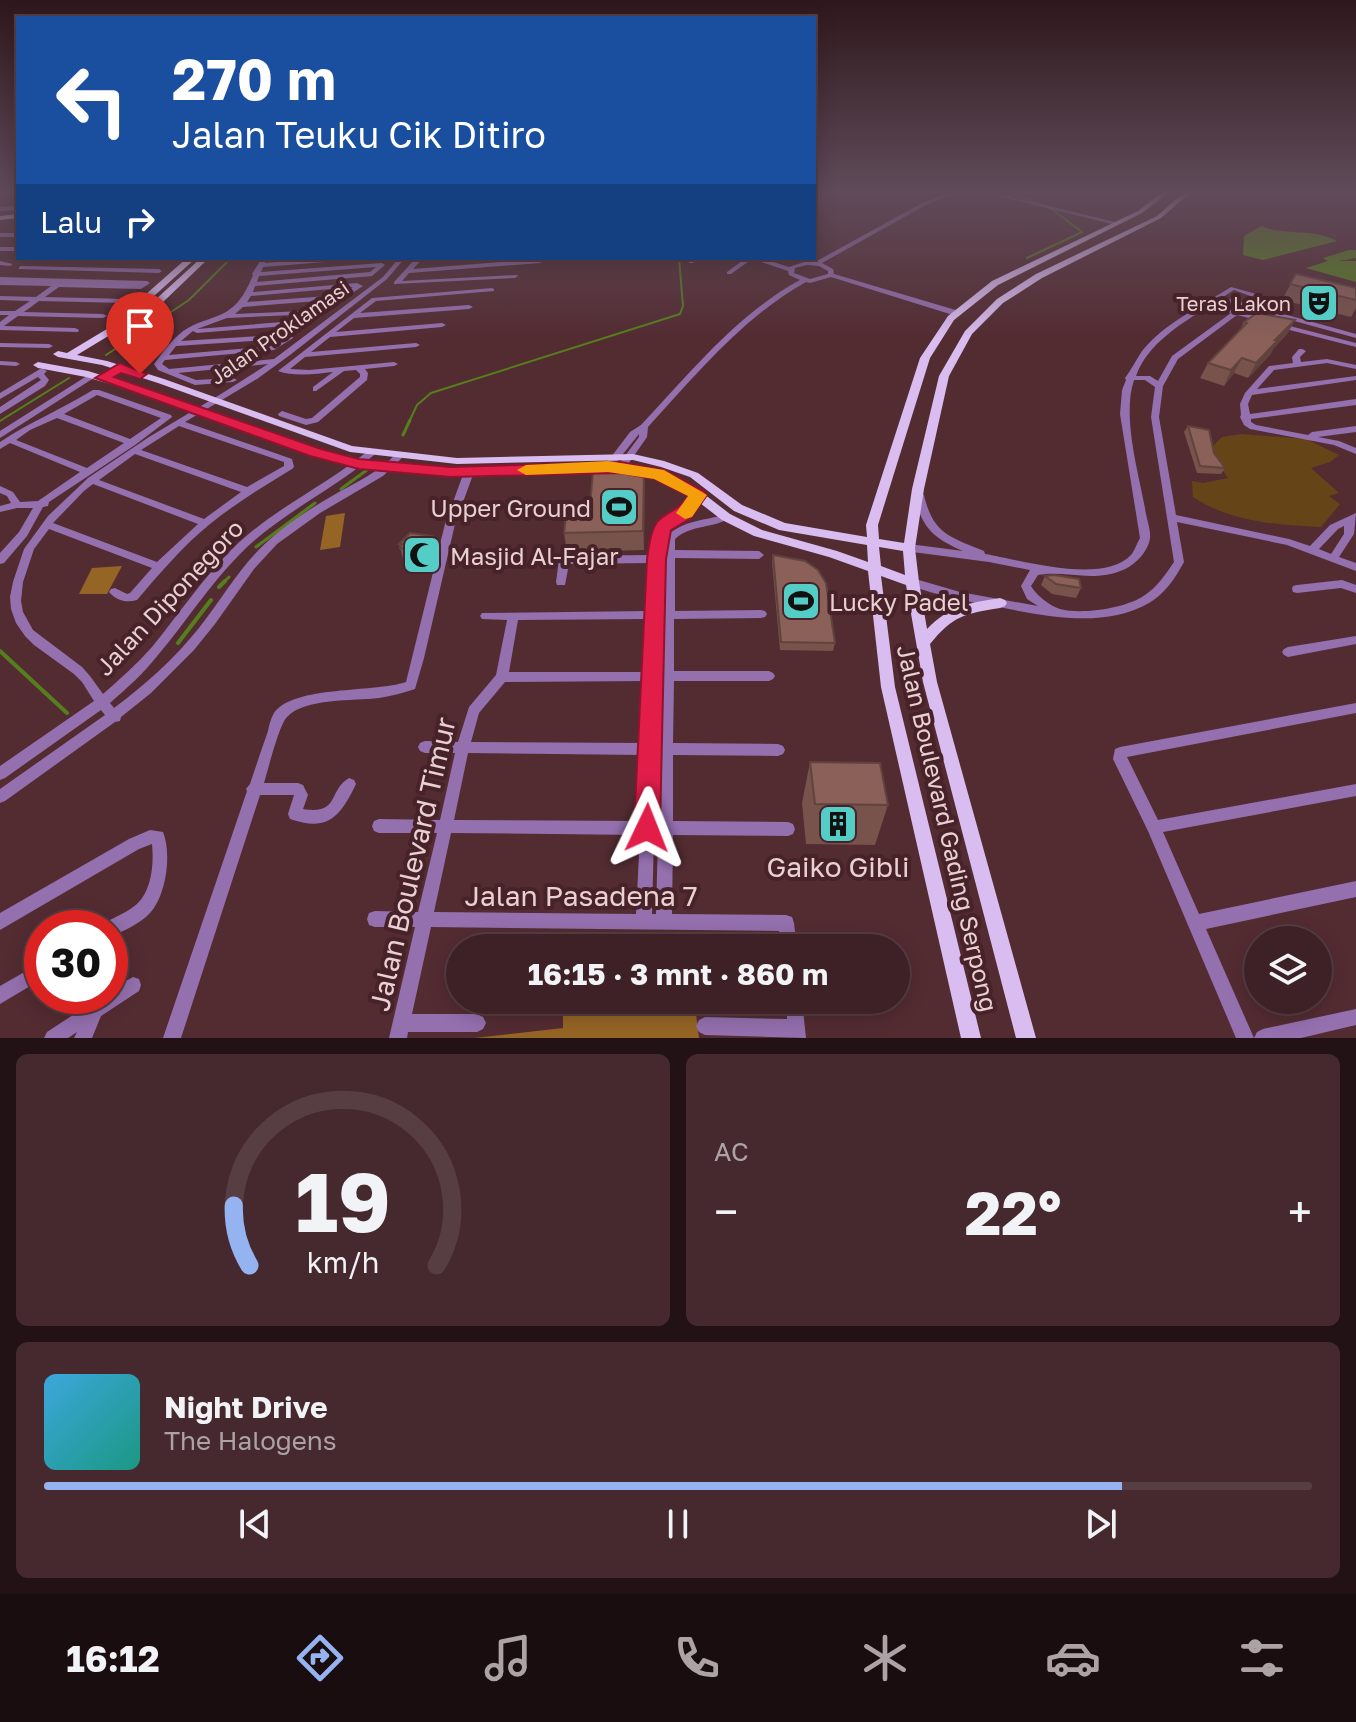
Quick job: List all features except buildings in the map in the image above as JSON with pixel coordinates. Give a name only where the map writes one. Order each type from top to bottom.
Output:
[{"type":"main road","name":"Jalan Boulevard Gading Serpong","points":[[971,1038],[888,687],[873,571],[872,525],[925,358],[956,313],[1019,269],[1077,241]]},
{"type":"main road","name":"Jalan Boulevard Gading Serpong","points":[[1026,1038],[934,697],[912,582],[909,548],[918,489],[949,364],[982,317],[1000,301],[1039,276],[1109,241]]},
{"type":"main road","points":[[42,369],[146,300],[190,260]]},
{"type":"main road","points":[[63,355],[158,302],[203,260]]},
{"type":"main road","points":[[1019,269],[1039,276]]},
{"type":"main road","points":[[63,355],[120,368],[326,442],[371,453],[470,461],[664,464],[694,475],[738,508],[783,527],[909,548]]},
{"type":"main road","points":[[925,358],[932,363],[949,364]]},
{"type":"main road","points":[[98,377],[120,368]]},
{"type":"main road","points":[[42,369],[98,377],[315,453],[359,464],[469,472],[617,462],[658,474],[698,495],[726,517],[769,537],[833,554],[873,571],[912,582]]},
{"type":"main road","points":[[920,372],[936,372],[944,376]]},
{"type":"main road","points":[[726,517],[738,508]]},
{"type":"main road","points":[[923,643],[941,620],[951,614],[1000,603]]},
{"type":"street","points":[[759,260],[793,270],[815,264],[856,241]]},
{"type":"street","points":[[824,266],[839,256],[841,250]]},
{"type":"street","points":[[1,328],[94,260]]},
{"type":"street","points":[[227,317],[249,294],[262,262],[306,260]]},
{"type":"street","name":"Jalan Proklamasi","points":[[90,476],[173,420],[212,402],[274,361],[385,278],[401,260]]},
{"type":"street","points":[[419,260],[395,282],[515,276]]},
{"type":"street","points":[[430,269],[446,260]]},
{"type":"street","points":[[729,273],[749,260]]},
{"type":"street","points":[[774,260],[805,280]]},
{"type":"street","points":[[408,271],[540,261]]},
{"type":"street","points":[[0,263],[10,264]]},
{"type":"street","points":[[815,264],[831,270],[828,277]]},
{"type":"street","points":[[255,274],[382,265],[371,275],[255,284]]},
{"type":"street","points":[[21,268],[159,271]]},
{"type":"street","points":[[781,293],[793,270]]},
{"type":"street","points":[[617,462],[643,437],[644,427],[723,341],[781,293],[805,280],[828,277],[956,313]]},
{"type":"street","points":[[0,281],[66,281],[147,283],[142,287],[66,281]]},
{"type":"street","points":[[241,305],[343,297],[360,286],[249,294]]},
{"type":"street","points":[[909,548],[991,558],[1068,573],[1102,572],[1127,565],[1142,551],[1145,538],[1124,414],[1129,378],[1136,361],[1149,347],[1233,288],[1258,296],[1175,358],[1159,386],[1155,417],[1179,562],[1170,581],[1158,594],[1120,611],[1059,614],[934,591],[912,582]]},
{"type":"street","points":[[394,364],[282,371],[283,367],[374,299],[492,290]]},
{"type":"street","points":[[0,298],[126,301]]},
{"type":"street","points":[[1219,298],[1240,309],[1356,345]]},
{"type":"street","points":[[1209,304],[1356,336]]},
{"type":"street","points":[[350,316],[469,307]]},
{"type":"street","points":[[187,332],[312,321],[322,312],[227,317],[187,332],[174,344],[159,366],[192,382],[233,380]]},
{"type":"street","points":[[0,313],[103,316]]},
{"type":"street","points":[[313,332],[442,325]]},
{"type":"street","points":[[1,328],[75,330]]},
{"type":"street","points":[[163,358],[278,347],[290,336],[174,344]]},
{"type":"street","points":[[0,345],[49,346]]},
{"type":"street","points":[[302,355],[416,345]]},
{"type":"street","points":[[1297,365],[1296,357],[1302,351]]},
{"type":"street","points":[[168,371],[274,361]]},
{"type":"street","points":[[1356,367],[1332,361],[1272,368],[1249,393],[1244,404],[1247,423],[1259,429],[1306,436],[1356,451]]},
{"type":"street","points":[[0,363],[16,364]]},
{"type":"street","points":[[282,414],[310,422],[362,381],[365,375],[358,367]]},
{"type":"street","points":[[0,389],[17,378],[42,369]]},
{"type":"street","points":[[0,397],[42,369]]},
{"type":"street","points":[[0,411],[42,384],[45,380],[42,369]]},
{"type":"street","points":[[316,389],[342,369]]},
{"type":"street","points":[[3,440],[98,377]]},
{"type":"street","points":[[17,378],[27,380]]},
{"type":"street","points":[[1129,378],[1147,378],[1159,386]]},
{"type":"street","points":[[1249,393],[1356,378]]},
{"type":"street","points":[[3,440],[100,392],[289,461],[289,467],[248,491],[205,523],[133,597],[125,598],[115,592]]},
{"type":"street","points":[[1244,417],[1356,402]]},
{"type":"street","points":[[55,414],[248,491]]},
{"type":"street","points":[[1306,436],[1356,429]]},
{"type":"street","points":[[3,440],[205,523]]},
{"type":"street","name":"Jalan Diponegoro","points":[[0,774],[99,703],[142,665],[238,549],[276,517],[359,464],[371,453]]},
{"type":"street","name":"Jalan Diponegoro","points":[[0,797],[115,717],[192,645],[256,558],[292,527],[388,468],[398,457]]},
{"type":"street","points":[[172,1038],[279,716],[285,710],[317,700],[411,685],[442,554],[469,472]]},
{"type":"street","points":[[90,476],[46,524],[20,569],[17,612],[34,638],[85,678],[99,703],[115,717]]},
{"type":"street","points":[[0,560],[42,504],[90,476]]},
{"type":"street","points":[[0,489],[10,494],[17,505]]},
{"type":"street","points":[[918,489],[923,516],[936,533],[991,558]]},
{"type":"street","points":[[317,492],[333,495],[331,502]]},
{"type":"street","points":[[689,519],[698,495]]},
{"type":"street","points":[[0,509],[17,505],[63,504]]},
{"type":"street","points":[[664,921],[668,677],[662,615],[662,529],[667,523],[689,519],[716,522],[726,517]]},
{"type":"street","points":[[1174,518],[1313,549],[1356,567]]},
{"type":"street","points":[[1313,549],[1334,527],[1353,519]]},
{"type":"street","points":[[1334,557],[1349,534],[1353,519]]},
{"type":"street","points":[[46,524],[159,567]]},
{"type":"street","points":[[561,582],[564,560],[759,555]]},
{"type":"street","points":[[1048,569],[1034,572],[1026,586],[1031,596],[1059,614]]},
{"type":"street","points":[[1297,589],[1352,587]]},
{"type":"street","points":[[486,616],[761,614]]},
{"type":"street","points":[[644,921],[652,677],[662,615]]},
{"type":"street","points":[[513,616],[502,677],[769,676]]},
{"type":"street","points":[[165,639],[173,646],[182,648],[192,645]]},
{"type":"street","points":[[1288,652],[1356,640]]},
{"type":"street","name":"Jalan Boulevard Timur","points":[[400,1031],[473,711],[502,677]]},
{"type":"street","points":[[1245,1038],[1154,827],[1120,759],[1120,753],[1356,708]]},
{"type":"street","points":[[425,747],[778,750]]},
{"type":"street","points":[[253,789],[298,789],[301,795],[295,814],[321,819],[333,812],[349,784]]},
{"type":"street","points":[[1154,827],[1356,790]]},
{"type":"street","points":[[379,826],[788,829]]},
{"type":"street","points":[[0,922],[150,837],[158,837],[160,842],[150,899],[128,919]]},
{"type":"street","points":[[1195,923],[1356,889]]},
{"type":"street","name":"Jalan Pasadena 7","points":[[375,919],[786,923],[787,934]]},
{"type":"street","points":[[0,996],[24,981]]},
{"type":"street","points":[[128,988],[133,985]]},
{"type":"street","points":[[53,1038],[90,1014]]},
{"type":"street","points":[[83,1038],[94,1014]]},
{"type":"street","points":[[1263,1038],[1356,1017]]},
{"type":"street","points":[[400,1031],[477,1023]]},
{"type":"street","points":[[705,1026],[797,1033]]},
{"type":"shaded area","points":[[1244,241],[1335,241],[1263,260],[1243,255]]},
{"type":"shaded area","points":[[1356,250],[1356,258],[1339,261],[1356,261],[1356,282],[1306,268],[1328,261],[1323,258]]},
{"type":"shaded area","points":[[1241,434],[1306,439],[1339,455],[1330,462],[1311,468],[1339,493],[1329,496],[1340,504],[1321,527],[1238,517],[1193,497],[1192,481],[1203,483],[1228,478],[1211,448],[1222,437]]},
{"type":"shaded area","points":[[345,513],[340,547],[320,550],[326,516]]},
{"type":"shaded area","points":[[122,566],[107,594],[79,594],[92,568]]},
{"type":"shaded area","points":[[563,1014],[696,1014],[699,1038],[475,1038],[563,1028]]},
{"type":"waterway","points":[[1027,258],[1062,241]]},
{"type":"waterway","points":[[106,355],[189,300],[229,260]]},
{"type":"waterway","points":[[409,422],[417,405],[431,393],[680,314],[683,306],[679,260]]},
{"type":"waterway","points":[[0,421],[69,378]]},
{"type":"waterway","points":[[403,435],[410,420]]},
{"type":"waterway","points":[[341,489],[371,467]]},
{"type":"waterway","points":[[256,547],[315,503]]},
{"type":"waterway","points":[[219,587],[229,577]]},
{"type":"waterway","points":[[178,643],[211,600]]},
{"type":"waterway","points":[[0,651],[67,713]]},
{"type":"slow traffic","points":[[526,470],[608,467],[658,474],[698,495],[685,513]]},
{"type":"place","name":"Teras Lakon","points":[[1319,303]]},
{"type":"place","name":"Upper Ground","points":[[619,507]]},
{"type":"place","name":"Masjid Al-Fajar","points":[[422,555]]},
{"type":"place","name":"Lucky Padel","points":[[801,601]]},
{"type":"place","name":"Gaiko Gibli","points":[[838,824]]},
{"type":"route","points":[[140,374],[120,368],[103,378],[315,453],[359,464],[451,472],[621,468],[658,474],[698,495],[690,502],[685,514],[662,529],[656,559],[647,828]]}]
